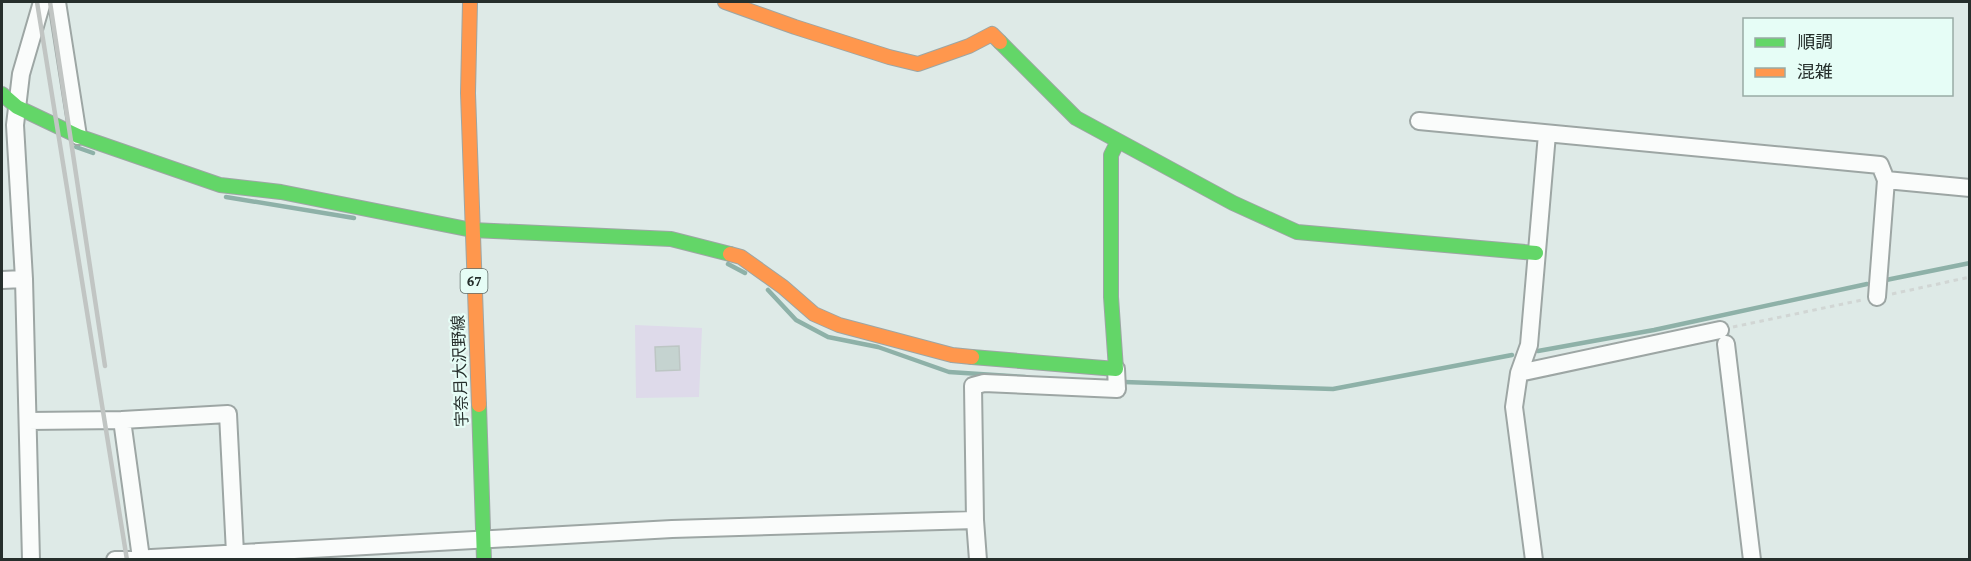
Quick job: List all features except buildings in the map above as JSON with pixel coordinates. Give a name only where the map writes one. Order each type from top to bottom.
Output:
[{"type":"street","points":[[32,560],[24,279],[15,125],[21,74],[42,2]]},
{"type":"street","points":[[57,2],[78,136]]},
{"type":"street","name":"宇奈月大沢野線","points":[[470,2],[468,93],[483,560]]},
{"type":"street","points":[[725,2],[795,27],[918,64],[969,46],[992,34],[1076,118],[1233,203],[1297,232],[1536,253]]},
{"type":"street","points":[[2,94],[17,107],[78,136],[220,184],[281,192],[472,230],[671,239],[741,257],[783,286],[814,314],[849,328],[952,355],[1116,369]]},
{"type":"street","points":[[1419,121],[1880,165],[1886,180],[1877,297]]},
{"type":"street","points":[[1534,560],[1514,407],[1519,374],[1528,345],[1547,134]]},
{"type":"street","points":[[978,560],[975,520],[973,386],[984,383],[1117,389],[1111,297],[1112,155],[1118,141]]},
{"type":"street","points":[[1886,180],[1970,188]]},
{"type":"street","points":[[2,280],[24,279]]},
{"type":"street","points":[[1519,374],[1723,337],[1752,560]]},
{"type":"street","points":[[28,422],[228,414],[235,553]]},
{"type":"street","points":[[122,420],[141,558]]},
{"type":"street","points":[[115,560],[672,530],[975,520]]},
{"type":"path","points":[[1723,337],[1877,297],[1970,277]]},
{"type":"shaded area","points":[[635,325],[702,328],[699,397],[636,398]]},
{"type":"waterway","points":[[76,147],[93,153]]},
{"type":"waterway","points":[[226,197],[354,218]]},
{"type":"waterway","points":[[1886,280],[1970,263]]},
{"type":"waterway","points":[[728,264],[745,273]]},
{"type":"waterway","points":[[1538,351],[1654,330],[1867,284]]},
{"type":"waterway","points":[[768,290],[796,320],[828,337],[878,347],[949,372],[1025,377]]},
{"type":"waterway","points":[[1124,382],[1333,389],[1512,355]]},
{"type":"railway","points":[[37,2],[127,560]]},
{"type":"railway","points":[[50,2],[105,366]]},
{"type":"traffic: fast","points":[[1000,42],[1076,118],[1233,203],[1297,232],[1536,253]]},
{"type":"traffic: fast","points":[[2,94],[17,107],[78,136],[220,185],[281,192],[472,230],[671,239],[730,254]]},
{"type":"traffic: fast","points":[[972,357],[1116,369],[1111,297],[1111,155],[1118,141]]},
{"type":"traffic: fast","points":[[479,405],[484,560]]},
{"type":"traffic: slow","points":[[470,2],[468,93],[479,405]]},
{"type":"traffic: slow","points":[[725,2],[795,27],[918,64],[969,46],[992,34],[1000,42]]},
{"type":"traffic: slow","points":[[730,254],[741,257],[783,287],[814,314],[839,325],[952,355],[972,357]]}]
